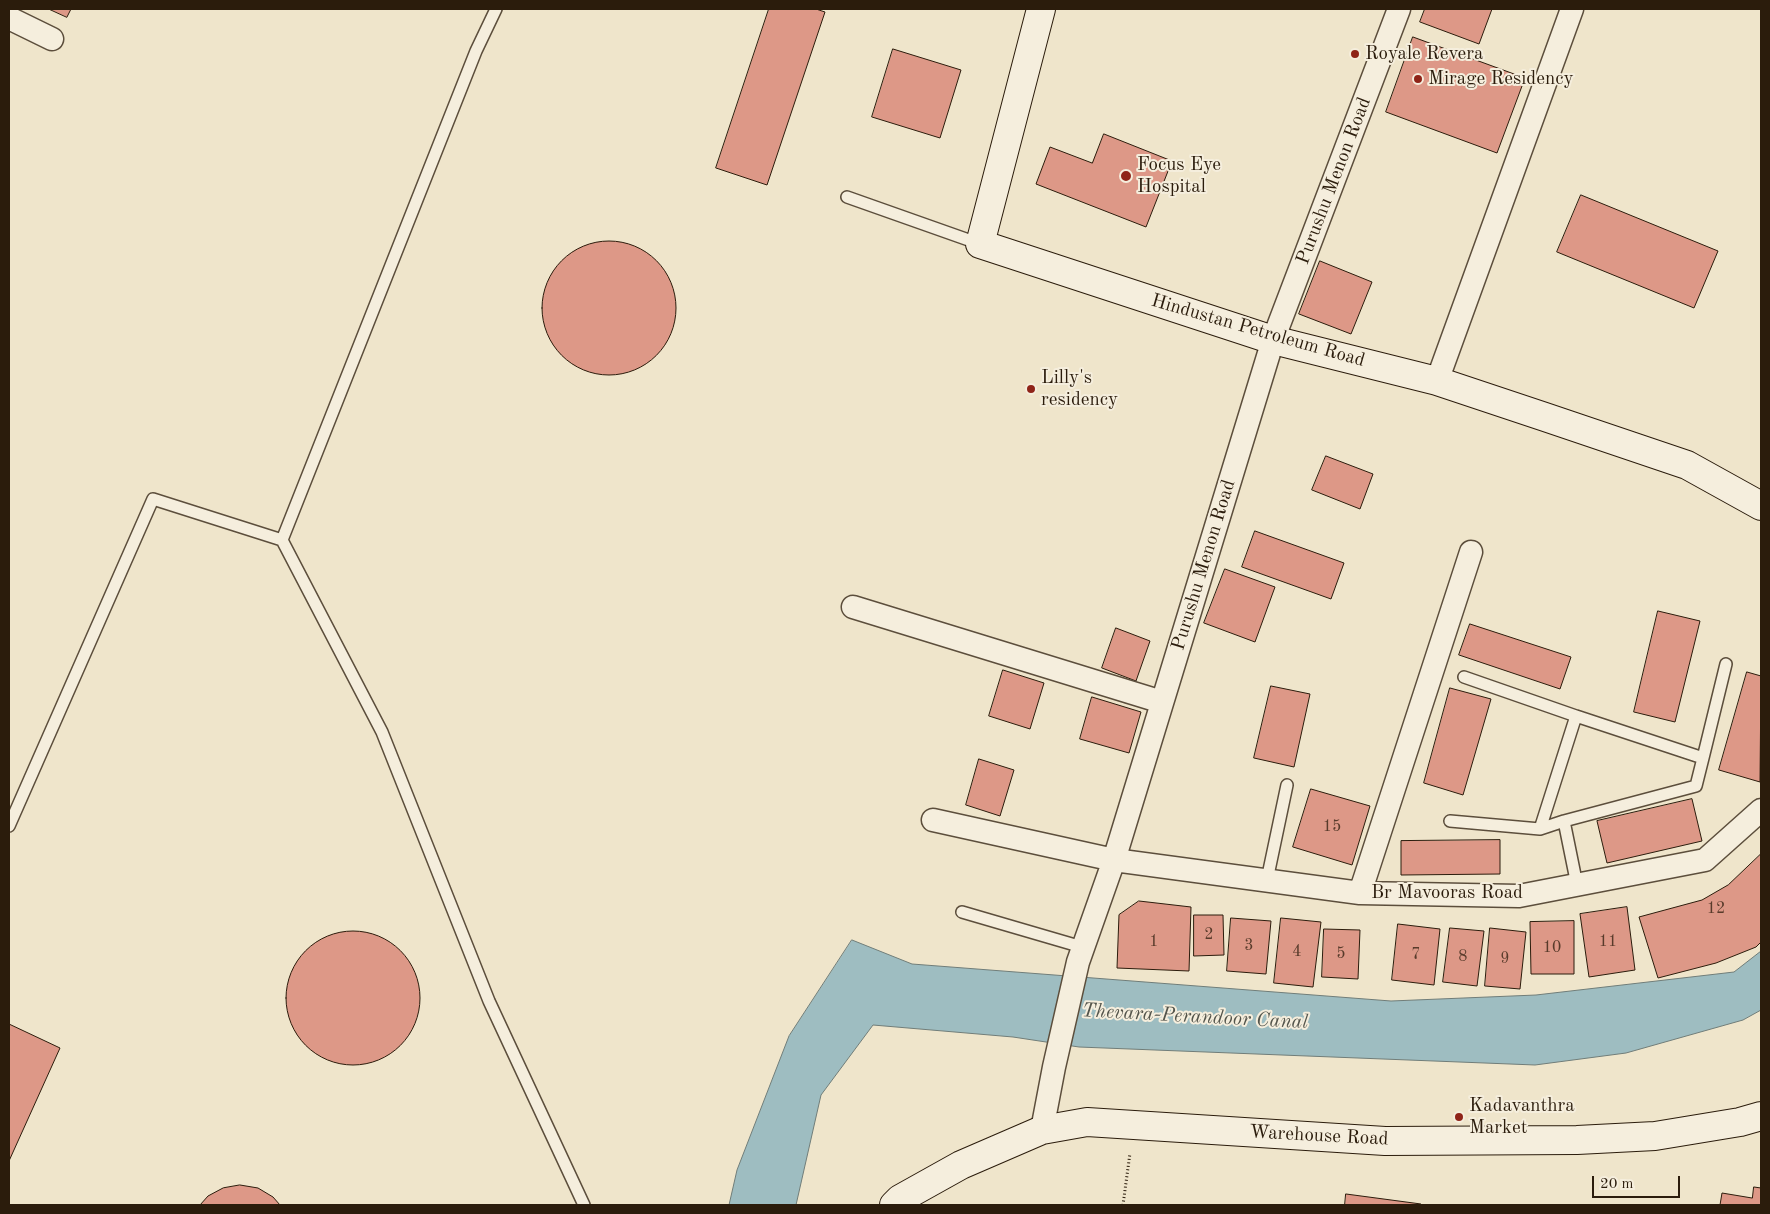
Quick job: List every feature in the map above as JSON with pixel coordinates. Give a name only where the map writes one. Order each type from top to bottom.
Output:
[{"type":"street","points":[[980,244],[1041,9]]},
{"type":"street","name":"Purushu Menon Road","points":[[1042,1130],[1054,1067],[1080,954],[1114,860],[1273,340],[1399,9]]},
{"type":"street","points":[[1437,381],[1572,9]]},
{"type":"street","points":[[9,18],[52,39]]},
{"type":"street","name":"Hindustan Petroleum Road","points":[[980,244],[1273,340],[1437,381],[1687,465],[1761,506]]},
{"type":"street","points":[[1360,893],[1471,552]]},
{"type":"street","points":[[852,607],[1162,702]]},
{"type":"street","name":"Br Mavooras Road","points":[[932,820],[1114,860],[1360,893],[1519,896],[1705,860],[1761,810]]},
{"type":"street","name":"Warehouse Road","points":[[894,1205],[900,1199],[961,1165],[1042,1130],[1087,1122],[1385,1141],[1577,1140],[1655,1136],[1740,1122],[1761,1116]]},
{"type":"lane","points":[[282,540],[476,51],[496,9]]},
{"type":"lane","points":[[847,196],[980,244]]},
{"type":"lane","points":[[9,826],[154,499],[282,540],[382,732],[489,1000],[584,1205]]},
{"type":"lane","points":[[1450,821],[1540,829],[1696,786],[1726,664]]},
{"type":"lane","points":[[1464,677],[1703,758]]},
{"type":"lane","points":[[1540,829],[1576,716]]},
{"type":"lane","points":[[1267,880],[1287,785]]},
{"type":"lane","points":[[1564,821],[1577,885]]},
{"type":"lane","points":[[962,912],[1080,954]]},
{"type":"path","points":[[1123,1205],[1133,1125]]},
{"type":"water","name":"Thevara-Perandoor Canal","points":[[852,940],[912,964],[1391,1001],[1536,995],[1734,972],[1761,951],[1761,1010],[1743,1020],[1626,1053],[1535,1065],[1079,1047],[1013,1037],[873,1025],[821,1095],[796,1205],[729,1205],[737,1170],[789,1036]]},
{"type":"building","points":[[49,9],[71,9],[67,17]]},
{"type":"building","points":[[769,9],[816,9],[825,12],[767,185],[716,168]]},
{"type":"building","points":[[1425,9],[1492,9],[1479,44],[1420,22]]},
{"type":"building","points":[[1413,37],[1525,78],[1497,153],[1386,112]]},
{"type":"building","points":[[893,49],[961,70],[940,138],[872,117]]},
{"type":"building","points":[[1104,134],[1172,161],[1146,227],[1036,184],[1050,147],[1092,163]]},
{"type":"building","points":[[1581,195],[1718,251],[1694,308],[1557,252]]},
{"type":"building","points":[[609,241],[635,246],[646,252],[656,261],[665,271],[671,282],[676,308],[671,334],[665,345],[656,355],[646,364],[635,370],[609,375],[583,370],[572,364],[562,355],[553,345],[547,334],[542,308],[547,282],[553,271],[562,261],[572,252],[583,246]]},
{"type":"building","points":[[1320,261],[1372,282],[1351,334],[1299,314]]},
{"type":"building","points":[[1326,456],[1373,474],[1360,509],[1312,490]]},
{"type":"building","points":[[1255,531],[1344,563],[1331,599],[1242,567]]},
{"type":"building","points":[[1225,569],[1275,587],[1255,642],[1204,623]]},
{"type":"building","points":[[1658,611],[1700,621],[1675,722],[1634,712]]},
{"type":"building","points":[[1470,624],[1571,657],[1560,689],[1459,655]]},
{"type":"building","points":[[1116,628],[1150,641],[1136,681],[1102,668]]},
{"type":"building","points":[[1003,670],[1044,683],[1030,729],[989,716]]},
{"type":"building","points":[[1747,672],[1761,676],[1760,782],[1719,770]]},
{"type":"building","points":[[1271,686],[1310,694],[1294,767],[1254,758]]},
{"type":"building","points":[[1450,688],[1491,699],[1463,795],[1424,783]]},
{"type":"building","points":[[1092,697],[1141,712],[1129,753],[1080,739]]},
{"type":"building","points":[[979,759],[1014,770],[1000,816],[966,805]]},
{"type":"building","points":[[1311,789],[1370,806],[1352,865],[1293,847]]},
{"type":"building","points":[[1692,799],[1702,841],[1607,863],[1597,821]]},
{"type":"building","points":[[1500,840],[1500,874],[1401,875],[1401,841]]},
{"type":"building","points":[[1761,854],[1761,942],[1756,947],[1716,963],[1658,978],[1639,917],[1702,900],[1728,885]]},
{"type":"building","points":[[1139,901],[1191,907],[1189,971],[1117,968],[1119,915]]},
{"type":"building","points":[[1627,907],[1635,970],[1589,977],[1580,914]]},
{"type":"building","points":[[1194,915],[1223,915],[1224,955],[1194,956]]},
{"type":"building","points":[[1231,918],[1271,921],[1266,974],[1227,971]]},
{"type":"building","points":[[1281,918],[1321,922],[1313,987],[1274,983]]},
{"type":"building","points":[[1574,921],[1574,974],[1531,974],[1530,922]]},
{"type":"building","points":[[1398,924],[1440,929],[1434,985],[1392,980]]},
{"type":"building","points":[[1450,928],[1484,931],[1477,986],[1443,982]]},
{"type":"building","points":[[1490,928],[1526,932],[1520,989],[1485,986]]},
{"type":"building","points":[[1324,929],[1360,930],[1358,979],[1322,977]]},
{"type":"building","points":[[353,931],[379,936],[401,950],[415,972],[420,998],[415,1024],[401,1046],[379,1060],[353,1065],[327,1060],[305,1046],[291,1024],[286,998],[291,972],[305,950],[327,936]]},
{"type":"building","points":[[9,1024],[60,1048],[9,1161]]},
{"type":"building","points":[[240,1185],[258,1188],[273,1197],[280,1205],[200,1205],[208,1196],[223,1188]]},
{"type":"building","points":[[1754,1187],[1761,1188],[1761,1205],[1720,1205],[1722,1193],[1752,1198]]},
{"type":"building","points":[[1346,1194],[1421,1204],[1421,1205],[1345,1205]]},
{"type":"place","name":"Royale Revera","points":[[1355,54]]},
{"type":"place","name":"Mirage Residency","points":[[1418,79]]},
{"type":"place","name":"Focus Eye Hospital","points":[[1126,176]]},
{"type":"place","name":"Lilly's residency","points":[[1031,389]]},
{"type":"place","name":"Kadavanthra Market","points":[[1459,1117]]}]
